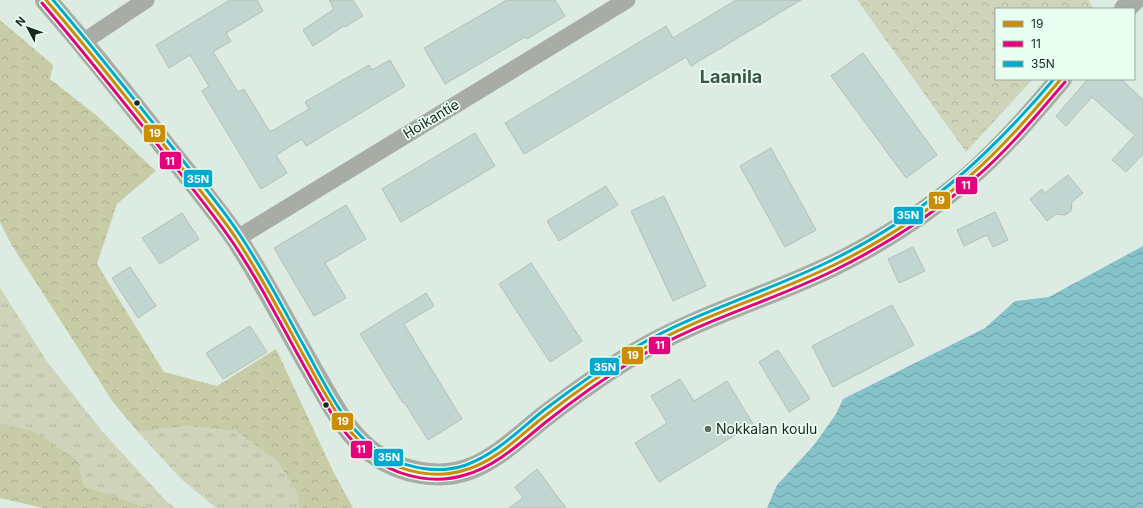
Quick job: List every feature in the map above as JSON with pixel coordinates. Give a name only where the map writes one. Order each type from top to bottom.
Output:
[{"type":"street","points":[[46,0],[83,42],[236,239],[348,430],[375,455],[390,463],[417,472],[431,474],[453,473],[472,468],[497,454],[603,374],[648,347],[697,322],[834,265],[921,213],[971,175],[1017,129],[1061,80]]},
{"type":"street","points":[[83,42],[146,0]]},
{"type":"street","name":"Hoikantie","points":[[236,239],[627,0]]},
{"type":"street","points":[[1126,8],[1134,0]]},
{"type":"green space","points":[[857,0],[1088,0],[1093,8],[995,8],[995,80],[1032,80],[966,152]]},
{"type":"green space","points":[[0,20],[53,65],[50,79],[96,115],[156,171],[117,204],[97,264],[164,372],[217,386],[276,349],[333,471],[353,508],[299,508],[297,493],[277,461],[235,431],[187,426],[138,432],[113,402],[11,244],[0,222]]},
{"type":"green space","points":[[0,288],[48,363],[102,431],[166,501],[175,508],[148,508],[84,486],[31,430],[0,424]]},
{"type":"green space","points":[[0,424],[31,430],[77,460],[84,486],[148,508],[43,508],[0,498]]},
{"type":"green space","points":[[187,426],[235,431],[277,461],[297,493],[299,508],[216,508],[181,479],[138,432]]},
{"type":"water","points":[[1143,246],[1143,508],[767,508],[777,485],[814,445],[836,414],[843,399],[985,328],[1015,301],[1049,297]]},
{"type":"building","points":[[230,0],[257,0],[263,11],[226,33],[231,41],[213,52],[238,92],[244,89],[270,132],[309,109],[305,102],[369,65],[372,70],[390,60],[405,86],[306,146],[302,139],[276,155],[287,173],[261,189],[202,91],[209,86],[190,55],[169,68],[156,45]]},
{"type":"building","points":[[329,0],[353,0],[363,16],[345,27],[344,26],[313,46],[303,30],[334,9]]},
{"type":"building","points":[[507,0],[555,0],[565,16],[527,39],[525,37],[445,84],[424,48]]},
{"type":"building","points":[[736,0],[801,0],[691,66],[686,57],[524,154],[505,123],[666,26],[673,38]]},
{"type":"building","points":[[863,53],[937,155],[906,178],[831,76]]},
{"type":"building","points":[[1087,80],[1122,80],[1143,100],[1143,154],[1126,172],[1112,160],[1135,135],[1092,97],[1066,126],[1056,116]]},
{"type":"building","points":[[475,133],[495,166],[401,222],[382,189]]},
{"type":"building","points":[[771,148],[816,230],[785,247],[740,166]]},
{"type":"building","points":[[1068,175],[1083,193],[1072,202],[1071,211],[1065,215],[1056,214],[1047,221],[1030,199],[1042,189],[1045,193]]},
{"type":"building","points":[[606,186],[618,205],[559,241],[547,221]]},
{"type":"building","points":[[664,196],[706,286],[673,301],[631,211]]},
{"type":"building","points":[[346,205],[366,239],[325,263],[346,298],[314,316],[274,248]]},
{"type":"building","points":[[995,212],[1008,240],[993,247],[987,235],[964,246],[957,230]]},
{"type":"building","points":[[182,213],[199,239],[160,264],[142,238]]},
{"type":"building","points":[[913,247],[925,271],[899,283],[888,259]]},
{"type":"building","points":[[531,263],[582,341],[550,362],[499,284]]},
{"type":"building","points":[[130,267],[156,306],[138,318],[112,278]]},
{"type":"building","points":[[426,293],[434,306],[404,324],[462,419],[428,440],[360,334]]},
{"type":"building","points":[[892,305],[914,345],[833,387],[812,346]]},
{"type":"building","points":[[250,326],[267,352],[223,379],[206,353]]},
{"type":"building","points":[[778,350],[810,399],[789,412],[759,362]]},
{"type":"building","name":"Nokkalan koulu","points":[[680,379],[694,401],[727,381],[753,424],[659,482],[635,443],[667,423],[651,396]]},
{"type":"building","points":[[537,469],[566,508],[509,508],[523,498],[515,487]]},
{"type":"transit line","name":"19","points":[[46,0],[228,226],[246,253],[328,399],[345,425],[367,448],[389,463],[410,471],[432,474],[454,473],[477,466],[508,447],[578,391],[636,353],[708,317],[832,266],[887,236],[939,201],[971,175],[1007,141],[1060,80]]},
{"type":"transit line","name":"35N","points":[[53,0],[83,35],[232,223],[257,262],[330,393],[349,422],[372,447],[386,456],[415,467],[436,470],[456,468],[487,455],[577,386],[634,348],[657,335],[705,313],[828,262],[894,226],[923,205],[978,160],[1004,135],[1053,80]]},
{"type":"transit line","name":"11","points":[[42,3],[132,112],[229,237],[258,283],[326,405],[344,431],[365,453],[388,468],[409,476],[432,479],[454,478],[488,466],[508,453],[579,397],[637,358],[685,333],[835,270],[871,251],[907,229],[958,192],[986,168],[1021,132],[1065,82]]},
{"type":"place","name":"Nokkalan koulu","points":[[708,429]]},
{"type":"district","name":"Laanila","points":[[731,77]]}]
